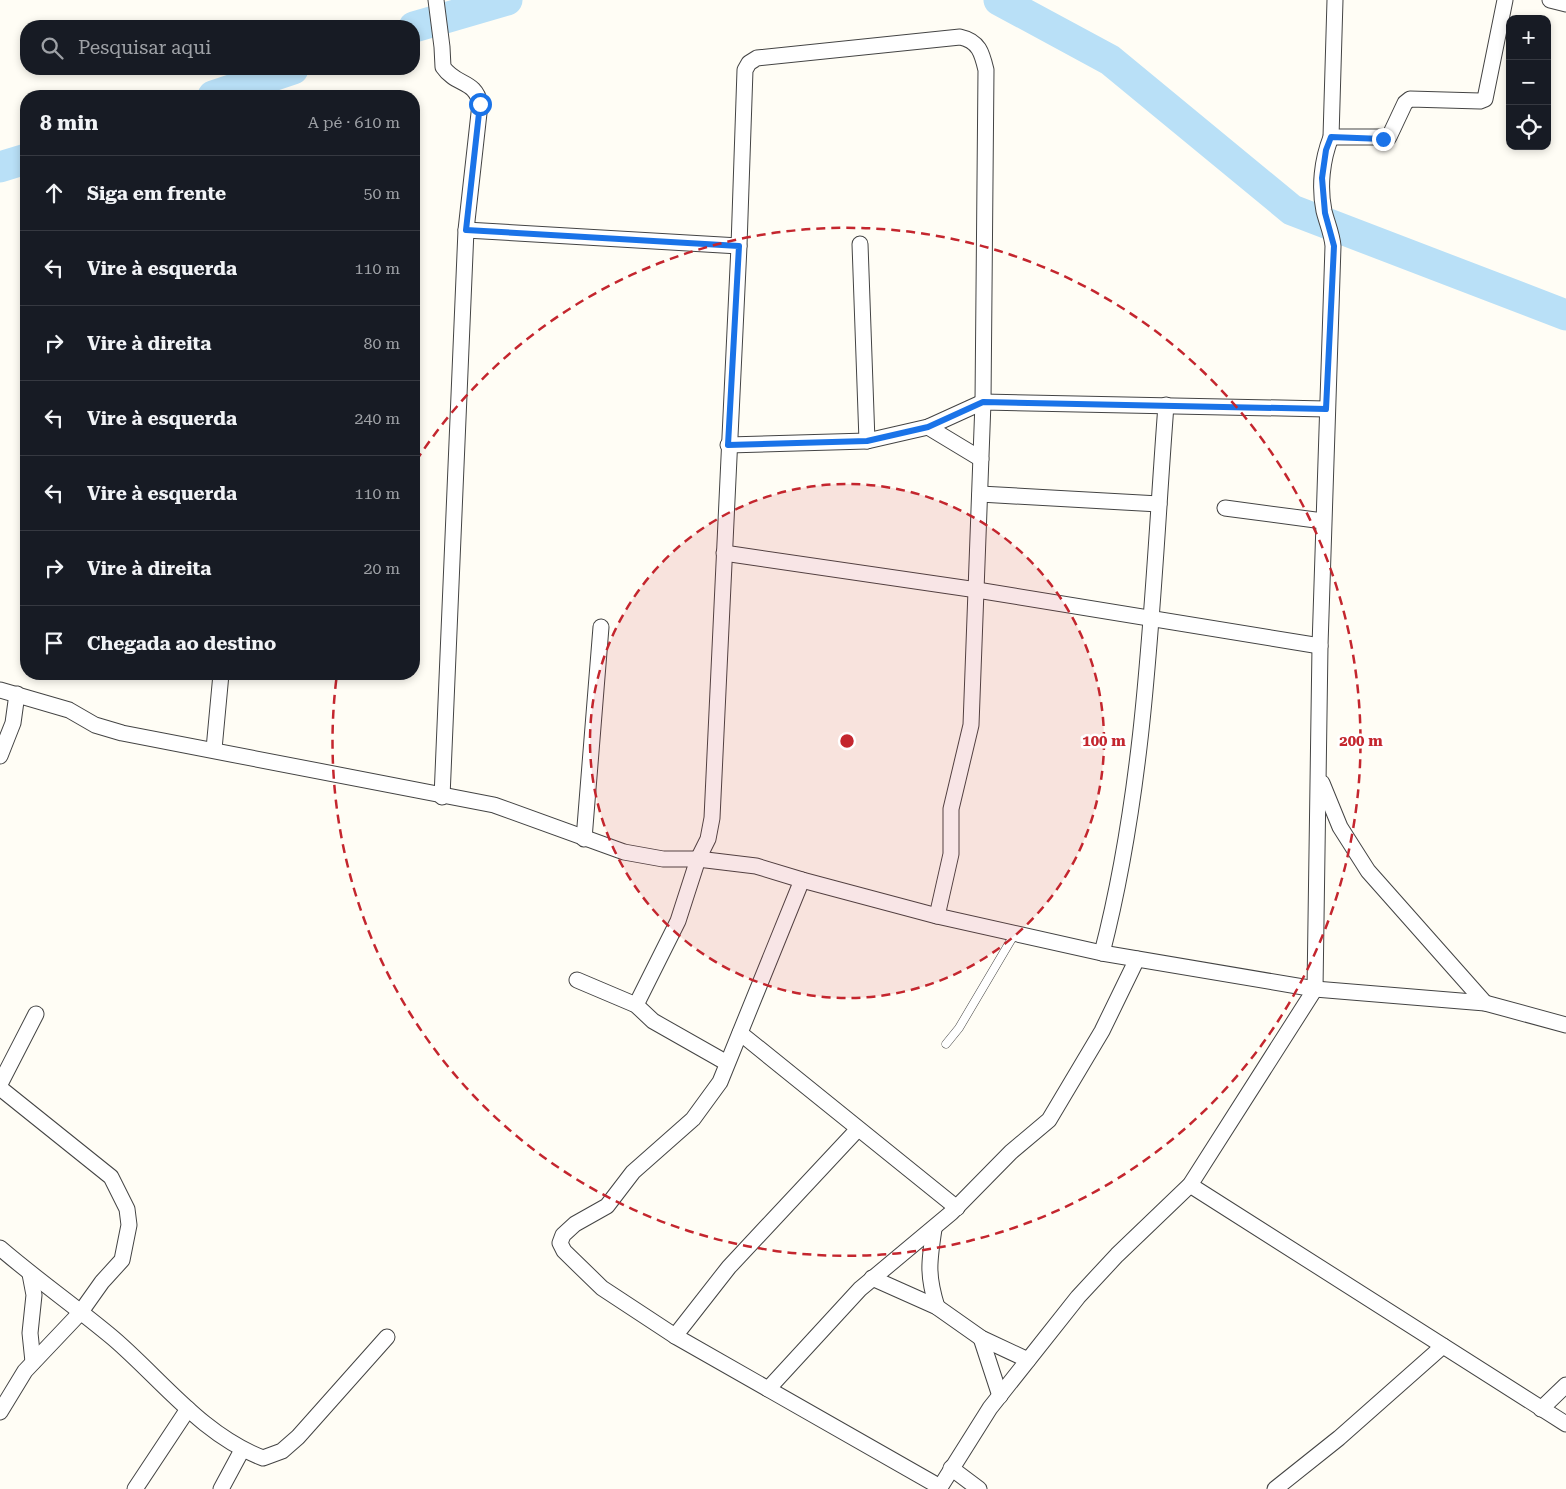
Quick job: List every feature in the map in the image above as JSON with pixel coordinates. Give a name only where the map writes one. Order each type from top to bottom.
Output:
[{"type":"street","points":[[436,0],[443,67],[455,81],[474,88],[480,104],[466,230],[442,797]]},
{"type":"street","points":[[802,880],[720,1082],[693,1119],[633,1172],[607,1206],[575,1224],[563,1235],[560,1243],[564,1251],[602,1288],[675,1336],[940,1488],[1000,1396],[1078,1297],[1110,1262],[1190,1185],[1315,989],[1323,521],[1334,246],[1323,205],[1322,178],[1326,150],[1331,137],[1336,0]]},
{"type":"street","points":[[1331,137],[1389,137],[1405,103],[1410,99],[1480,101],[1485,99],[1505,0]]},
{"type":"street","points":[[1550,0],[1566,4]]},
{"type":"street","points":[[636,1006],[678,921],[698,860],[708,839],[712,818],[728,445],[739,246],[745,70],[749,63],[757,58],[941,38],[970,39],[982,52],[986,70],[983,402],[971,725],[951,809],[952,854],[937,916]]},
{"type":"street","points":[[466,230],[739,246]]},
{"type":"street","points":[[860,244],[867,441]]},
{"type":"street","points":[[728,445],[867,441],[928,427],[983,402],[1326,409]]},
{"type":"street","points":[[1102,954],[1118,891],[1134,782],[1150,618],[1166,405]]},
{"type":"street","points":[[928,427],[981,459]]},
{"type":"street","points":[[980,494],[1159,504]]},
{"type":"street","points":[[1225,508],[1323,521]]},
{"type":"street","points":[[724,553],[977,590],[1320,646]]},
{"type":"street","points":[[584,839],[601,627]]},
{"type":"street","points":[[214,749],[220,680]]},
{"type":"street","points":[[0,690],[70,710],[96,725],[122,733],[214,749],[442,797],[494,806],[550,824],[584,839],[624,852],[663,860],[698,860],[756,866],[937,916],[1102,954],[1315,989],[1485,1003],[1566,1025]]},
{"type":"street","points":[[0,756],[13,723],[17,694]]},
{"type":"street","points":[[1319,778],[1340,827],[1368,871],[1485,1003]]},
{"type":"street","points":[[768,1389],[872,1278],[934,1229],[1011,1152],[1049,1120],[1102,1031],[1136,960]]},
{"type":"street","points":[[577,980],[636,1006],[653,1021],[727,1063]]},
{"type":"street","points":[[0,1412],[33,1362],[80,1312],[102,1282],[122,1260],[129,1225],[127,1209],[111,1177],[0,1086],[36,1014]]},
{"type":"street","points":[[740,1033],[957,1208]]},
{"type":"street","points":[[675,1336],[729,1266],[858,1129]]},
{"type":"street","points":[[1190,1185],[1566,1424]]},
{"type":"street","points":[[934,1229],[929,1272],[937,1307]]},
{"type":"street","points":[[0,1248],[144,1365],[188,1409],[242,1450],[263,1458],[282,1451],[298,1437],[387,1337]]},
{"type":"street","points":[[30,1274],[34,1295],[30,1333],[33,1362]]},
{"type":"street","points":[[872,1278],[937,1307],[981,1338],[1028,1360]]},
{"type":"street","points":[[981,1338],[1000,1396]]},
{"type":"street","points":[[1275,1489],[1339,1438],[1443,1346]]},
{"type":"street","points":[[1541,1408],[1566,1385]]},
{"type":"street","points":[[135,1489],[188,1409]]},
{"type":"street","points":[[221,1489],[242,1450]]},
{"type":"street","points":[[952,1468],[979,1489]]},
{"type":"lane","points":[[946,1044],[958,1028],[1014,935]]},
{"type":"waterway","points":[[420,25],[507,0]]},
{"type":"waterway","points":[[999,0],[1110,60],[1292,210],[1566,315]]},
{"type":"waterway","points":[[231,90],[275,75]]},
{"type":"waterway","points":[[0,167],[20,161]]},
{"type":"route","points":[[480,104],[466,230],[739,246],[728,445],[867,441],[928,427],[983,402],[1326,409],[1334,246],[1322,197],[1322,178],[1326,150],[1331,137],[1383,139]]}]
